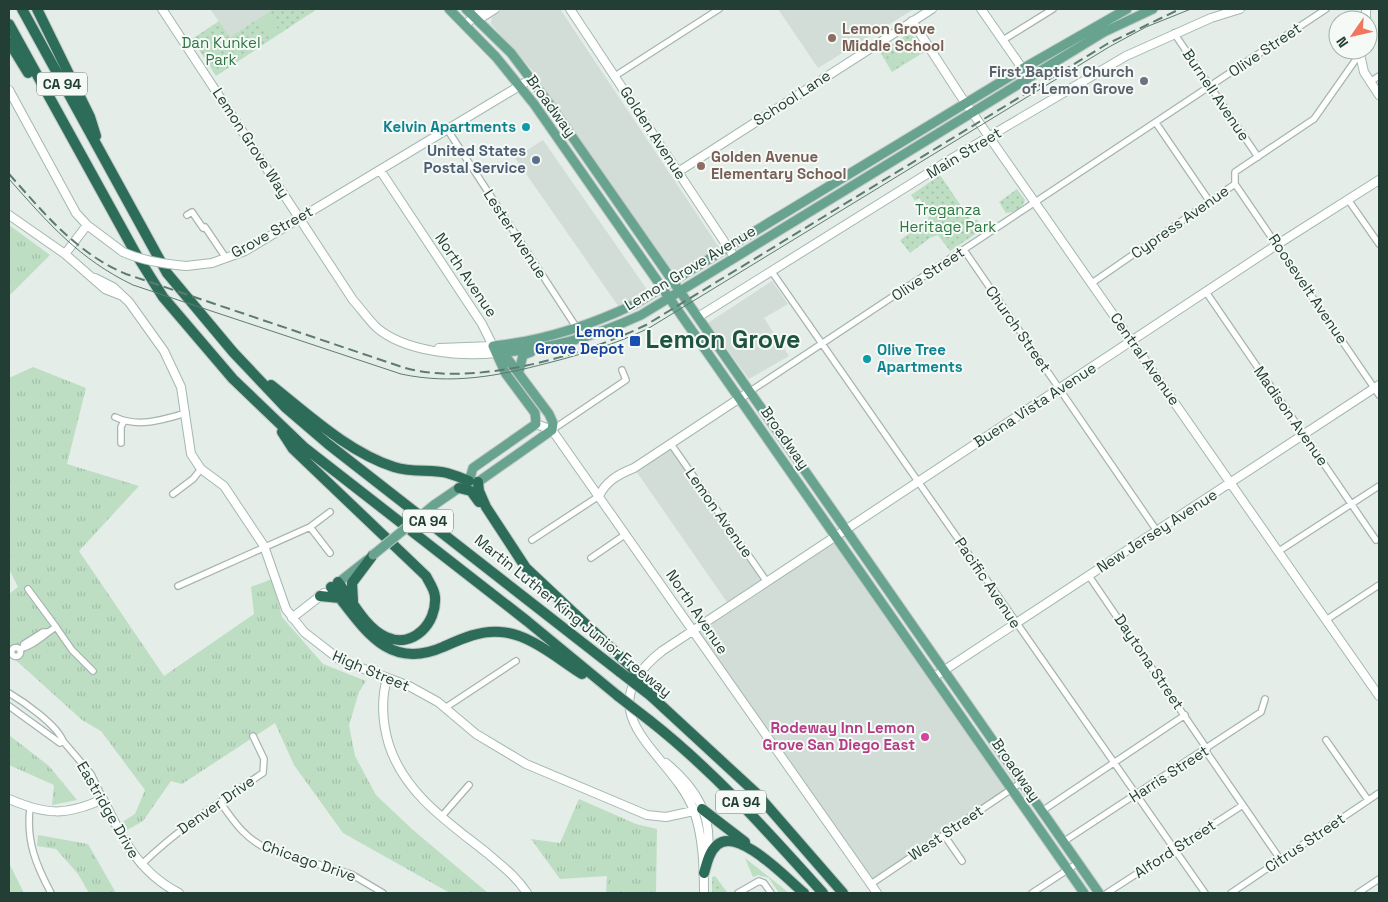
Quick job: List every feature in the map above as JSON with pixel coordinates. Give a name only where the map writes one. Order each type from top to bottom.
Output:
[{"type":"highway","name":"Martin Luther King Junior Freeway","points":[[22,9],[102,159],[167,273],[243,362],[286,408],[328,444],[620,672],[652,693],[667,710],[756,794],[843,893]]},
{"type":"highway","points":[[37,9],[90,118],[102,159]]},
{"type":"highway","name":"CA 94","points":[[9,24],[136,254],[163,297],[233,379],[312,453],[527,621],[700,763],[736,798],[823,893]]},
{"type":"highway","points":[[9,42],[25,69],[46,92]]},
{"type":"highway","points":[[243,362],[348,444],[370,458],[416,472],[446,473],[474,481],[486,507],[514,553],[539,583],[625,660],[652,693]]},
{"type":"highway","points":[[277,422],[293,449],[426,576],[435,595],[435,613],[423,632],[405,639],[387,638],[373,628],[353,602],[335,585]]},
{"type":"highway","points":[[459,488],[473,492],[486,507]]},
{"type":"highway","points":[[353,602],[352,583],[373,555]]},
{"type":"highway","points":[[335,585],[340,598],[373,638],[392,651],[417,655],[433,651],[466,637],[486,632],[502,632],[528,640],[618,696]]},
{"type":"highway","points":[[320,596],[340,598]]},
{"type":"highway","points":[[698,810],[727,826],[804,893]]},
{"type":"highway","points":[[704,873],[712,851],[723,841],[737,841],[760,856]]},
{"type":"main road","name":"Broadway","points":[[449,9],[520,85],[664,288],[1084,893]]},
{"type":"main road","name":"Broadway","points":[[466,9],[511,54],[530,79],[1099,893]]},
{"type":"main road","name":"Lemon Grove Avenue","points":[[499,349],[578,329],[620,312],[673,283],[1022,69],[1127,9]]},
{"type":"main road","name":"Lemon Grove Avenue","points":[[499,349],[541,349],[584,339],[641,315],[1104,32],[1153,9]]},
{"type":"main road","name":"North Avenue","points":[[499,349],[518,371],[549,414],[554,423],[552,430]]},
{"type":"main road","name":"North Avenue","points":[[499,349],[506,374],[535,413],[536,424]]},
{"type":"main road","points":[[518,371],[523,356],[541,349]]},
{"type":"main road","points":[[474,481],[474,468],[536,424]]},
{"type":"main road","points":[[335,585],[434,505],[459,488],[502,466],[552,430]]},
{"type":"main road","points":[[500,450],[502,466]]},
{"type":"street","name":"Lemon Grove Way","points":[[162,9],[353,300],[377,328],[392,338],[429,348]]},
{"type":"street","points":[[465,25],[483,9]]},
{"type":"street","points":[[474,17],[484,16],[496,9]]},
{"type":"street","name":"Golden Avenue","points":[[570,9],[735,258]]},
{"type":"street","points":[[615,76],[718,9]]},
{"type":"street","name":"School Lane","points":[[678,172],[932,9]]},
{"type":"street","points":[[982,9],[1029,78]]},
{"type":"street","points":[[1003,40],[1053,9]]},
{"type":"street","name":"Main Street","points":[[698,318],[951,159],[1126,56],[1174,33],[1213,17],[1240,9]]},
{"type":"street","name":"Olive Street","points":[[532,540],[599,496],[604,485],[671,444],[1326,9]]},
{"type":"street","name":"Central Avenue","points":[[912,21],[966,103],[1379,696]]},
{"type":"street","name":"Burnell Avenue","points":[[1174,33],[1258,157]]},
{"type":"street","name":"Cypress Avenue","points":[[1092,282],[1235,184],[1236,172],[1315,118],[1354,60]]},
{"type":"street","points":[[1361,60],[1362,67],[1379,95]]},
{"type":"street","points":[[1370,82],[1379,76]]},
{"type":"street","name":"Grove Street","points":[[9,90],[65,194],[87,225],[123,252],[137,258],[164,264],[186,266],[212,263],[245,250],[530,79]]},
{"type":"street","points":[[1156,123],[1210,202]]},
{"type":"street","name":"Lester Avenue","points":[[447,129],[584,339]]},
{"type":"street","name":"North Avenue","points":[[380,170],[499,349]]},
{"type":"street","name":"Buena Vista Avenue","points":[[698,810],[686,780],[649,749],[634,722],[630,696],[633,686],[642,669],[655,656],[1278,244],[1349,201],[1379,180]]},
{"type":"street","name":"Roosevelt Avenue","points":[[1235,184],[1378,389]]},
{"type":"street","points":[[1349,201],[1379,244]]},
{"type":"street","points":[[187,215],[192,212],[203,228],[206,227],[226,258]]},
{"type":"street","name":"High Street","points":[[9,215],[65,254],[95,278],[101,279],[113,287],[138,313],[175,370],[182,387],[191,454],[201,469],[224,486],[264,546],[274,571],[280,597],[292,618],[314,642],[340,660],[409,686],[444,708],[476,734],[526,764],[637,812],[666,817],[698,810]]},
{"type":"street","points":[[65,254],[87,225]]},
{"type":"street","name":"Church Street","points":[[964,250],[1157,531]]},
{"type":"street","name":"Pacific Avenue","points":[[772,272],[1015,624],[1205,893]]},
{"type":"street","name":"Madison Avenue","points":[[1206,292],[1376,540]]},
{"type":"street","name":"Lemon Grove Avenue","points":[[429,348],[461,355],[499,349]]},
{"type":"street","points":[[536,424],[552,430],[626,380],[622,370]]},
{"type":"street","name":"New Jersey Avenue","points":[[934,677],[1231,482],[1378,389]]},
{"type":"street","points":[[115,417],[124,421],[147,423],[186,413]]},
{"type":"street","points":[[121,443],[121,427],[124,421]]},
{"type":"street","name":"North Avenue","points":[[552,430],[877,893]]},
{"type":"street","name":"Lemon Avenue","points":[[671,444],[767,582]]},
{"type":"street","points":[[172,494],[193,479],[201,469]]},
{"type":"street","points":[[1279,551],[1379,486]]},
{"type":"street","points":[[178,586],[310,527],[330,512]]},
{"type":"street","points":[[310,527],[330,553]]},
{"type":"street","points":[[591,558],[626,534]]},
{"type":"street","name":"Daytona Street","points":[[1089,576],[1185,715],[1280,859]]},
{"type":"street","points":[[292,618],[335,585]]},
{"type":"street","points":[[1326,620],[1379,585]]},
{"type":"street","points":[[28,589],[72,650],[93,671]]},
{"type":"street","points":[[11,656],[14,648],[27,648],[56,627]]},
{"type":"street","points":[[444,708],[516,661]]},
{"type":"street","points":[[387,678],[382,702],[386,732],[391,750],[410,786],[442,816],[514,876],[527,893]]},
{"type":"street","name":"Eastridge Drive","points":[[9,693],[37,713],[61,735],[63,741],[93,777],[120,834],[141,865],[154,878],[179,893]]},
{"type":"street","name":"Harris Street","points":[[1063,842],[1262,712],[1265,699]]},
{"type":"street","name":"Eastridge Drive","points":[[9,706],[60,743],[63,741]]},
{"type":"street","points":[[1042,811],[1185,715]]},
{"type":"street","name":"Denver Drive","points":[[141,865],[161,845],[263,773],[264,759],[254,736]]},
{"type":"street","points":[[1326,740],[1368,800]]},
{"type":"street","name":"West Street","points":[[870,884],[1022,782]]},
{"type":"street","points":[[442,816],[469,784]]},
{"type":"street","name":"Citrus Street","points":[[1231,893],[1379,793]]},
{"type":"street","points":[[9,799],[30,808],[46,812],[71,811],[103,799]]},
{"type":"street","name":"Chicago Drive","points":[[220,802],[243,833],[258,845],[352,874],[383,893]]},
{"type":"street","name":"Alford Street","points":[[1108,893],[1243,805]]},
{"type":"street","points":[[30,808],[28,826],[30,846],[51,893]]},
{"type":"street","points":[[698,810],[702,844],[704,893]]},
{"type":"street","points":[[944,835],[962,861]]},
{"type":"street","points":[[1032,893],[1078,863]]},
{"type":"street","points":[[1358,893],[1379,879]]},
{"type":"street","points":[[738,893],[759,881],[764,882],[771,893]]},
{"type":"shaded area","points":[[210,9],[273,9],[230,37]]},
{"type":"shaded area","points":[[503,9],[560,9],[720,249],[677,274],[671,273],[533,71],[491,24],[492,17]]},
{"type":"shaded area","name":"Lemon Grove Middle School","points":[[778,9],[914,9],[818,68]]},
{"type":"shaded area","points":[[543,140],[648,291],[619,307],[515,158]]},
{"type":"shaded area","points":[[772,281],[788,304],[764,318],[789,356],[749,379],[708,323]]},
{"type":"shaded area","points":[[671,444],[765,581],[729,605],[634,468]]},
{"type":"shaded area","points":[[835,538],[1011,788],[871,882],[694,631]]},
{"type":"green space","name":"Dan Kunkel Park","points":[[273,9],[317,9],[216,76],[192,39],[219,21],[230,37]]},
{"type":"green space","points":[[269,15],[280,32],[270,39],[259,21]]},
{"type":"green space","points":[[908,34],[913,36],[924,52],[892,72],[880,52]]},
{"type":"green space","points":[[908,49],[912,56],[893,68],[887,59],[901,50],[902,53]]},
{"type":"green space","name":"Treganza Heritage Park","points":[[940,175],[972,222],[977,219],[983,229],[950,251],[938,235],[930,238],[910,253],[900,240],[928,220],[930,213],[919,198],[915,201],[911,195]]},
{"type":"green space","points":[[1017,189],[1025,200],[1024,203],[1018,210],[1006,213],[999,202]]},
{"type":"green space","points":[[9,225],[50,255],[9,296]]},
{"type":"green space","points":[[33,367],[86,388],[67,464],[139,486],[79,551],[164,676],[254,614],[251,587],[272,579],[282,617],[323,664],[366,681],[359,692],[349,725],[355,756],[376,795],[413,830],[488,893],[450,893],[343,833],[294,765],[275,723],[182,784],[171,781],[143,821],[120,834],[116,826],[135,814],[145,790],[101,731],[82,720],[9,654],[9,594],[18,587],[9,569],[9,378]]},
{"type":"green space","points":[[9,735],[49,766],[77,800],[52,805],[54,785],[9,765]]},
{"type":"green space","points":[[579,799],[636,824],[657,829],[656,893],[606,893],[607,876],[560,879],[531,839],[560,843]]},
{"type":"green space","points":[[38,835],[88,844],[116,893],[89,893],[78,874],[56,849],[37,846]]},
{"type":"green space","points":[[745,858],[789,893],[779,893],[769,878],[758,875],[753,877]]},
{"type":"green space","points":[[9,863],[24,893],[9,893]]},
{"type":"green space","points":[[715,876],[726,893],[712,893],[712,877]]},
{"type":"tram line","points":[[9,179],[51,225],[80,252],[96,264],[133,285],[401,374],[438,379],[475,378],[561,360],[624,339],[649,328],[1109,47],[1146,27],[1191,9]]},
{"type":"railway","points":[[9,174],[48,217],[76,243],[108,265],[126,274],[405,368],[433,373],[463,374],[495,371],[560,357],[620,337],[646,325],[1107,44],[1180,9]]},
{"type":"place","name":"Lemon Grove Middle School","points":[[832,38]]},
{"type":"place","name":"First Baptist Church of Lemon Grove","points":[[1144,81]]},
{"type":"place","name":"Kelvin Apartments","points":[[526,127]]},
{"type":"place","name":"United States Postal Service","points":[[536,160]]},
{"type":"place","name":"Golden Avenue Elementary School","points":[[701,166]]},
{"type":"place","name":"Lemon Grove Depot","points":[[635,341]]},
{"type":"place","name":"Olive Tree Apartments","points":[[867,359]]},
{"type":"place","name":"Rodeway Inn Lemon Grove San Diego East","points":[[925,737]]},
{"type":"district","name":"Lemon Grove","points":[[723,339]]}]
